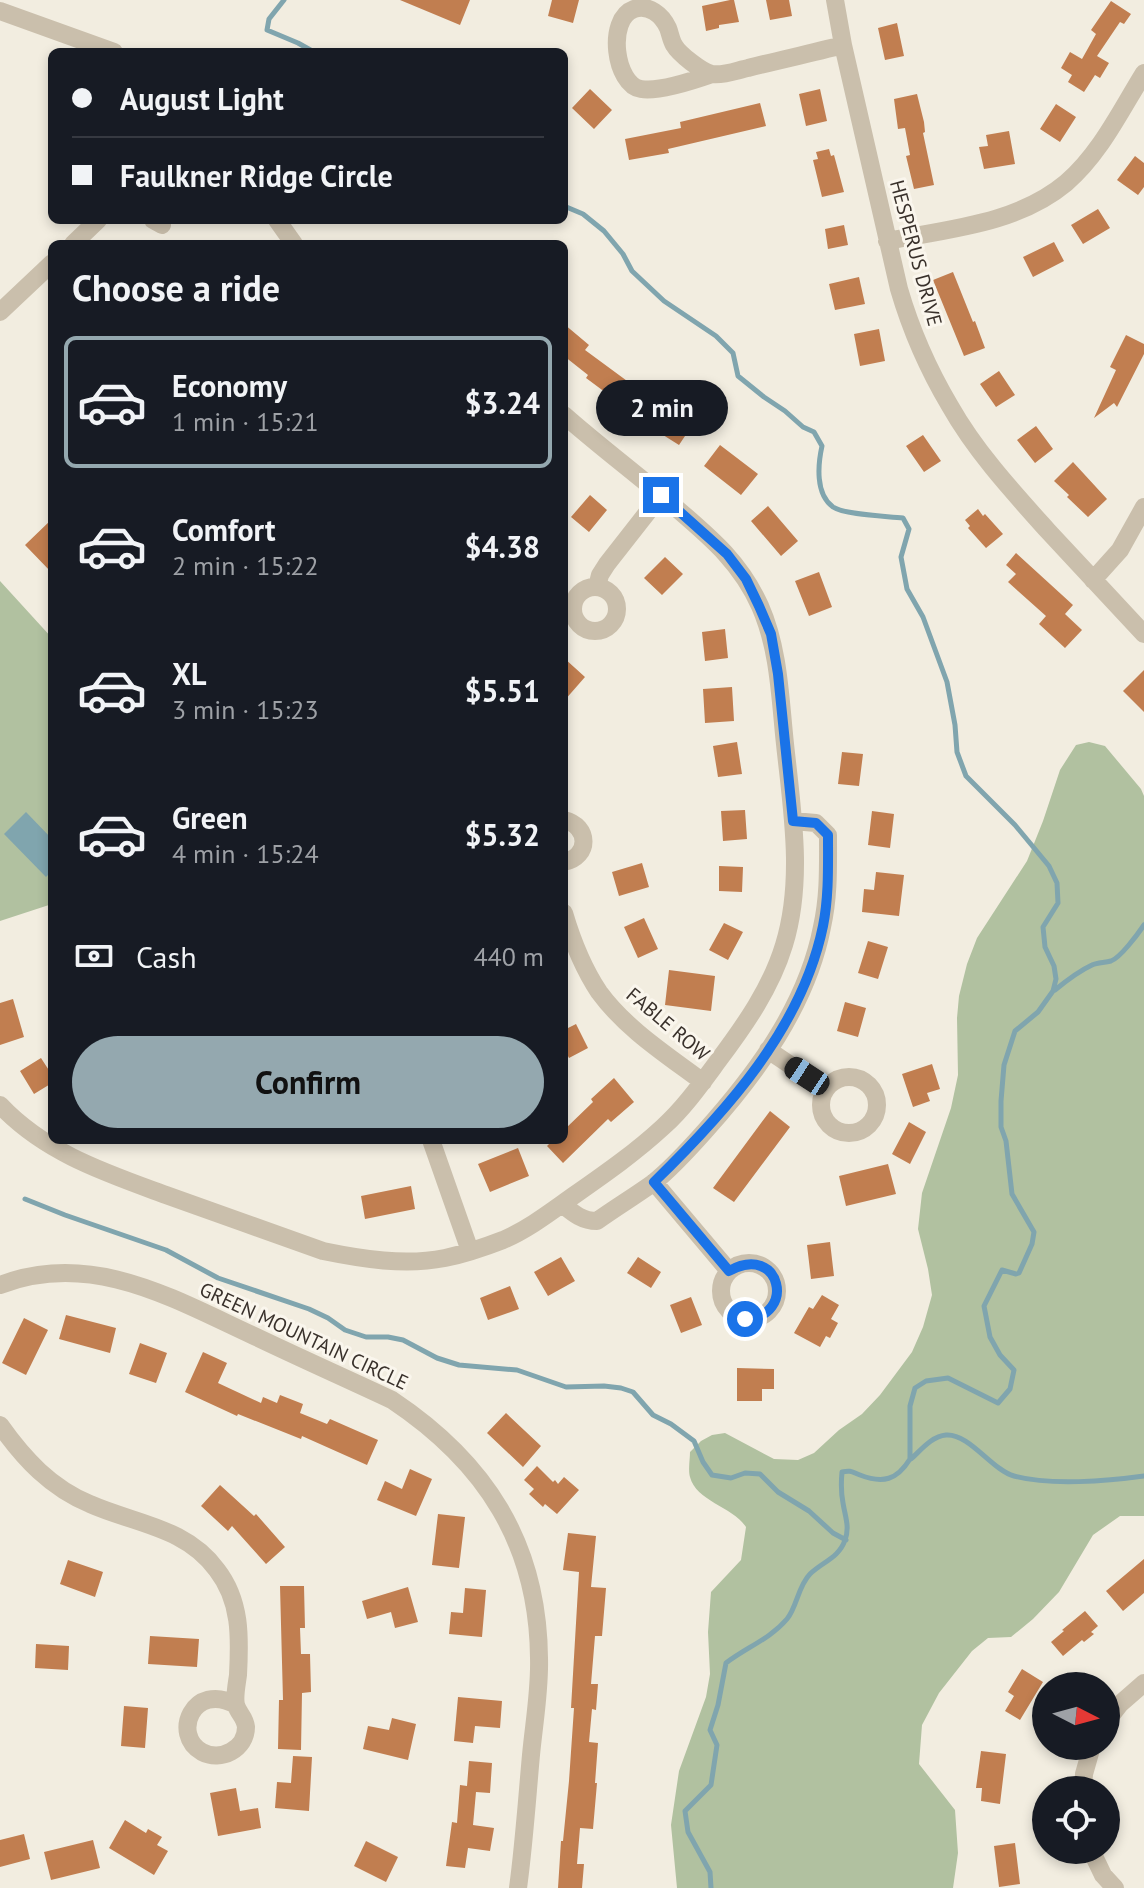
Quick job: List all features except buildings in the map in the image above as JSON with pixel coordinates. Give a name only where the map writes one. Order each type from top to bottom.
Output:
[{"type":"street","name":"HESPERUS DRIVE","points":[[835,0],[887,241],[910,325],[928,365],[950,408],[978,449],[1011,490],[1144,634]]},
{"type":"street","points":[[712,74],[695,65],[674,45],[660,15],[642,7],[625,14],[616,41],[622,71],[632,86],[641,89],[687,82],[843,45]]},
{"type":"street","points":[[0,11],[103,48]]},
{"type":"street","points":[[887,241],[997,219],[1048,197],[1068,182],[1100,145],[1144,73]]},
{"type":"street","points":[[77,240],[94,224]]},
{"type":"street","points":[[0,312],[48,267]]},
{"type":"street","points":[[0,1105],[13,1119],[55,1149],[98,1169],[323,1251],[388,1261],[442,1259],[505,1239],[562,1204],[631,1155],[665,1125],[703,1082],[761,999],[784,947],[794,898],[793,821],[771,634],[746,579],[727,554],[568,418]]},
{"type":"street","points":[[597,587],[607,564],[661,495]]},
{"type":"street","points":[[1093,580],[1120,550],[1144,507]]},
{"type":"street","points":[[568,821],[576,824],[584,843],[578,856],[568,862]]},
{"type":"street","points":[[562,1204],[579,1217],[597,1221],[654,1182],[730,1102],[789,1017],[815,955],[827,898],[828,835],[816,823],[793,821]]},
{"type":"street","name":"FABLE ROW","points":[[568,924],[581,960],[599,992],[641,1035],[703,1082]]},
{"type":"street","points":[[768,1050],[826,1089]]},
{"type":"street","points":[[432,1144],[470,1251]]},
{"type":"street","points":[[654,1182],[729,1271]]},
{"type":"street","name":"GREEN MOUNTAIN CIRCLE","points":[[0,1285],[34,1275],[91,1274],[141,1285],[392,1400],[436,1434],[478,1476],[498,1505],[525,1564],[538,1627],[539,1671],[518,1888]]},
{"type":"street","points":[[0,1425],[45,1478],[90,1504],[188,1541],[219,1571],[237,1613],[240,1636],[236,1705]]},
{"type":"street","points":[[1120,1704],[1144,1683]]},
{"type":"street","points":[[1098,1864],[1115,1888]]},
{"type":"green space","points":[[0,581],[48,634],[48,905],[0,921]]},
{"type":"green space","points":[[1089,742],[1105,746],[1144,796],[1144,1516],[1120,1516],[1093,1535],[1059,1592],[1011,1637],[988,1638],[972,1651],[939,1693],[922,1725],[919,1764],[955,1810],[958,1853],[953,1888],[677,1888],[671,1825],[679,1771],[706,1697],[710,1674],[708,1632],[711,1592],[741,1560],[746,1527],[733,1514],[699,1492],[689,1474],[690,1452],[712,1435],[725,1433],[774,1459],[798,1460],[814,1453],[862,1414],[912,1352],[932,1295],[918,1229],[922,1193],[951,1108],[958,1075],[957,1018],[967,964],[977,938],[1027,861],[1060,770],[1076,745]]},
{"type":"water","points":[[26,812],[48,835],[48,875],[46,877],[4,834]]},
{"type":"waterway","points":[[284,0],[269,19],[267,30],[307,48]]},
{"type":"waterway","points":[[568,208],[583,214],[604,231],[632,271],[664,301],[716,336],[733,353],[738,376],[803,427],[814,432],[822,446],[819,470],[823,495],[833,507],[903,518],[909,529],[901,557],[907,589],[923,617],[947,682],[957,752],[966,776],[1015,825],[1049,866],[1057,883],[1058,903],[1043,927],[1045,947],[1054,966],[1056,979],[1053,991],[1038,1012],[1015,1031],[1004,1065],[1001,1127],[1006,1141],[1012,1194],[1034,1232],[1019,1273],[1002,1270],[984,1306],[990,1337],[1000,1355],[1014,1370],[1010,1389],[998,1403],[948,1378],[926,1381],[915,1388],[910,1406],[910,1459],[900,1472],[889,1478],[868,1478],[842,1472],[847,1526],[842,1546],[806,1579],[790,1614],[780,1626],[726,1663],[710,1730],[717,1745],[711,1785],[685,1811],[688,1832],[710,1872],[711,1888]]},
{"type":"waterway","points":[[1055,990],[1087,967],[1115,959],[1144,925]]},
{"type":"waterway","points":[[25,1199],[166,1250],[218,1278],[309,1309],[345,1330],[366,1337],[403,1340],[437,1358],[459,1365],[517,1370],[566,1387],[604,1386],[633,1392],[653,1415],[694,1441],[712,1475],[731,1478],[745,1473],[760,1474],[778,1492],[846,1540]]},
{"type":"waterway","points":[[911,1459],[931,1441],[946,1435],[963,1440],[1006,1472],[1028,1479],[1079,1482],[1144,1476]]},
{"type":"route","points":[[661,495],[727,554],[746,579],[771,634],[793,821],[816,823],[828,835],[827,898],[823,926],[805,982],[789,1017],[730,1102],[654,1182],[729,1271],[742,1263],[755,1263],[773,1276],[777,1286],[771,1309],[764,1315],[745,1319]]}]
